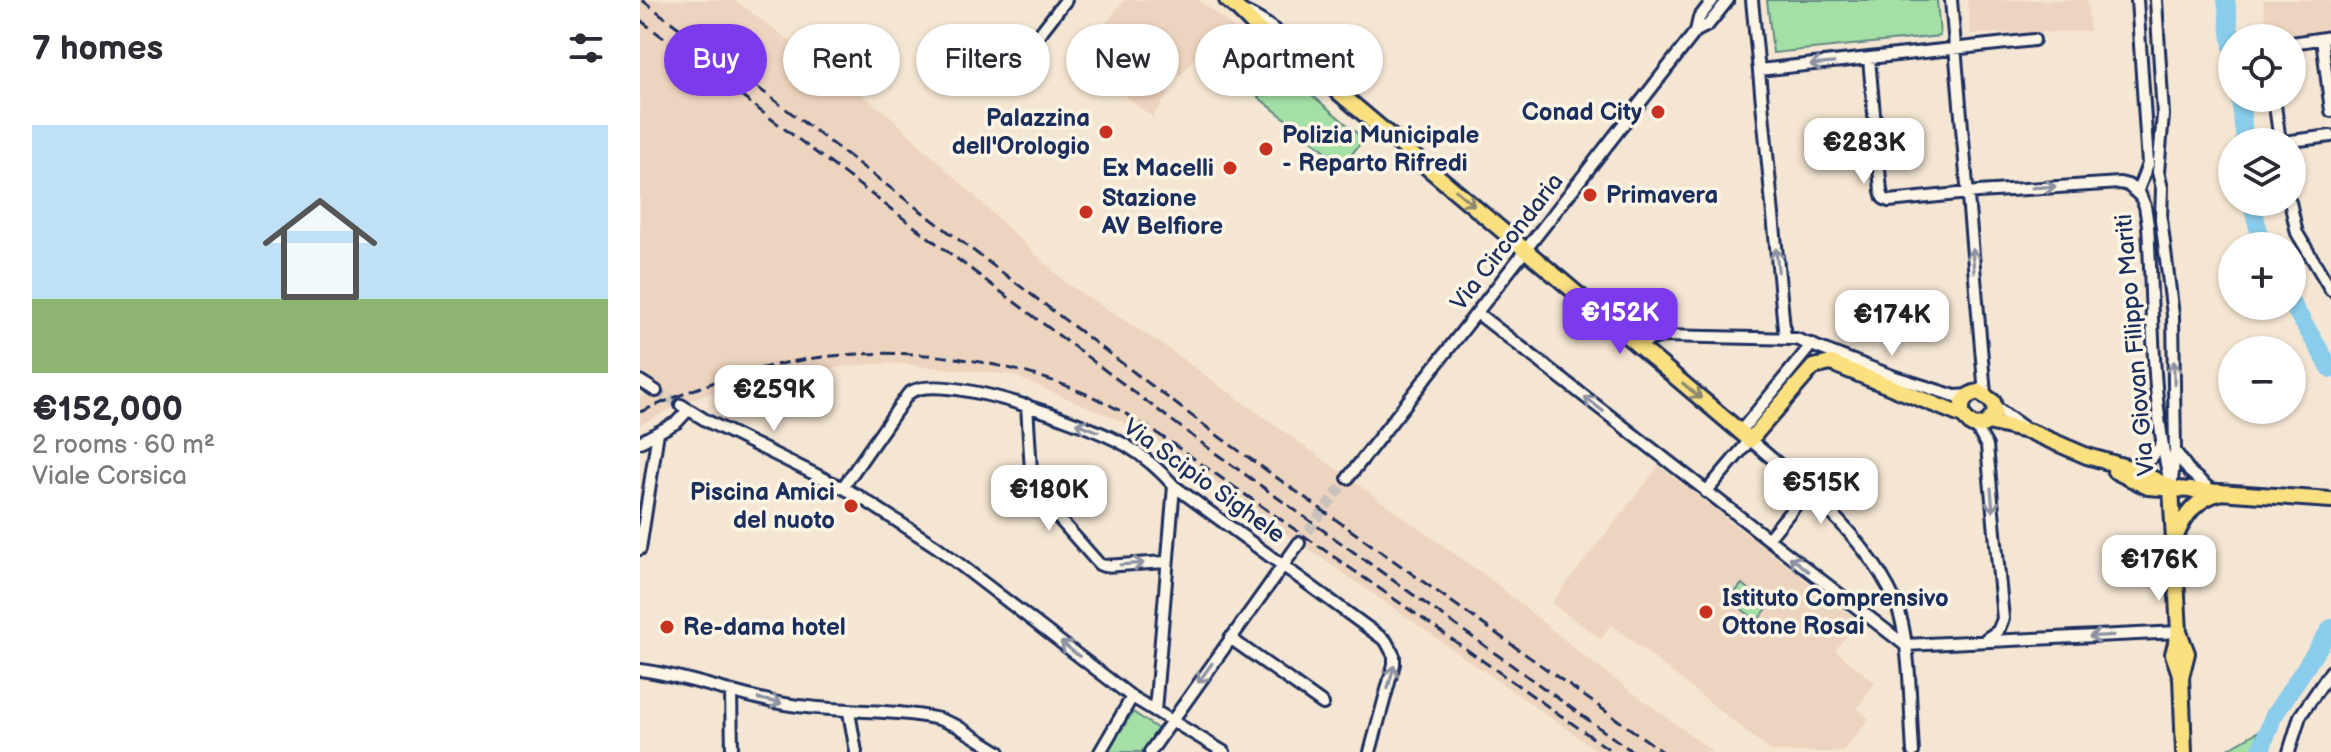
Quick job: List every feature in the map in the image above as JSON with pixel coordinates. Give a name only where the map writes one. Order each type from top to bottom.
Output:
[{"type":"main road","points":[[1232,3],[1280,51],[1298,58],[1745,436],[1817,365],[1836,365],[1975,421],[2031,432],[2148,487],[2331,500]]},
{"type":"main road","points":[[1985,394],[1995,407],[1992,418],[1975,421],[1962,405],[1969,395],[1985,394]]},
{"type":"main road","points":[[2087,456],[2130,468],[2171,487]]},
{"type":"main road","name":"Via Giovan Filippo Mariti","points":[[2171,487],[2179,632],[2187,653],[2181,677],[2185,750]]},
{"type":"main road","points":[[2175,541],[2184,519],[2197,503],[2228,491]]},
{"type":"street","points":[[1047,24],[1066,0]]},
{"type":"street","name":"Via Circondaria","points":[[1348,478],[1696,31],[1699,18],[1713,0]]},
{"type":"street","name":"Via Circondaria","points":[[1696,31],[1708,25],[1728,0]]},
{"type":"street","points":[[1752,0],[1785,338]]},
{"type":"street","points":[[1951,0],[1985,394]]},
{"type":"street","name":"Via Giovan Filippo Mariti","points":[[2137,0],[2144,135],[2148,152],[2148,164],[2138,190],[2148,225],[2162,442],[2171,487]]},
{"type":"street","name":"Via Giovan Filippo Mariti","points":[[2156,0],[2163,115],[2158,166],[2173,315],[2175,451],[2171,487]]},
{"type":"street","points":[[2306,41],[2326,38],[2331,111]]},
{"type":"street","points":[[1759,70],[2034,40]]},
{"type":"street","points":[[1869,59],[1883,198],[1889,201],[2120,183],[2128,185],[2141,198]]},
{"type":"street","points":[[2306,139],[2331,136]]},
{"type":"street","name":"Via Giovan Filippo Mariti","points":[[2141,182],[2153,178],[2161,190]]},
{"type":"street","name":"Via Giovan Filippo Mariti","points":[[2141,198],[2152,202],[2161,190]]},
{"type":"street","points":[[2293,216],[2297,233],[2331,290]]},
{"type":"street","points":[[1477,313],[1905,645],[2179,632]]},
{"type":"street","points":[[1636,344],[1662,336],[1785,338],[1812,344],[1895,377],[1955,396],[1969,395]]},
{"type":"street","points":[[1812,344],[1817,365]]},
{"type":"street","points":[[1706,492],[1812,344]]},
{"type":"street","points":[[640,381],[656,391]]},
{"type":"street","name":"Via Scipio Sighele","points":[[843,487],[915,388],[929,386],[959,390],[1027,405],[1119,441],[1151,462],[1174,486],[1383,638],[1392,651],[1394,664],[1370,752]]},
{"type":"street","points":[[1027,405],[1032,488],[1099,564],[1166,562]]},
{"type":"street","points":[[640,442],[677,422],[684,407],[843,487],[937,547],[1132,697],[1224,752]]},
{"type":"street","points":[[1995,407],[2031,432]]},
{"type":"street","points":[[1975,421],[1987,446],[2003,619],[1995,635],[1979,642]]},
{"type":"street","points":[[640,549],[658,432]]},
{"type":"street","points":[[1745,436],[1808,490],[1852,537],[1878,572],[1899,615],[1905,645],[1913,752]]},
{"type":"street","points":[[2130,468],[2151,460],[2162,442]]},
{"type":"street","points":[[2175,451],[2190,472],[2211,490]]},
{"type":"street","points":[[640,457],[653,466]]},
{"type":"street","points":[[1155,711],[1174,486]]},
{"type":"street","points":[[1768,539],[1808,490]]},
{"type":"street","points":[[1150,752],[1299,543]]},
{"type":"street","points":[[1877,625],[1888,626],[1899,615]]},
{"type":"street","points":[[1230,638],[1323,704]]},
{"type":"street","points":[[640,670],[788,705],[939,719],[957,726],[999,752]]},
{"type":"street","points":[[2289,752],[2300,716],[2331,671]]},
{"type":"street","points":[[731,693],[732,752]]},
{"type":"street","points":[[1100,752],[1132,697]]},
{"type":"street","points":[[849,712],[856,752]]},
{"type":"shaded area","points":[[640,0],[735,0],[783,36],[783,96],[864,96],[889,115],[1066,283],[1166,347],[1494,582],[1584,656],[1713,752],[1600,752],[1228,493],[1166,446],[1114,418],[1012,375],[887,363],[789,372],[716,391],[683,403],[640,425],[640,395],[643,397],[663,387],[640,373]]},
{"type":"shaded area","points":[[1124,0],[1199,0],[1228,24],[1195,24],[1195,58],[1181,75],[1179,24],[1105,24]]},
{"type":"shaded area","points":[[1967,0],[2087,0],[2090,31],[1971,34]]},
{"type":"shaded area","points":[[2263,0],[2331,0],[2331,30],[2306,33],[2306,24],[2266,24]]},
{"type":"shaded area","points":[[1125,96],[1168,96],[1152,117]]},
{"type":"shaded area","name":"Istituto Comprensivo Ottone Rosai","points":[[1659,466],[1859,621],[1835,650],[1875,683],[1857,708],[1869,719],[1842,752],[1772,752],[1611,624],[1601,639],[1551,603]]},
{"type":"green space","points":[[1767,0],[1937,0],[1940,36],[1773,53]]},
{"type":"green space","points":[[1313,96],[1364,139],[1343,165],[1258,97]]},
{"type":"green space","points":[[1742,584],[1769,606],[1757,621],[1729,599]]},
{"type":"green space","points":[[1133,712],[1158,729],[1143,752],[1107,752]]},
{"type":"green space","points":[[2257,732],[2257,752],[2223,752]]},
{"type":"waterway","points":[[2226,0],[2229,24]]},
{"type":"waterway","points":[[2242,112],[2243,128]]},
{"type":"waterway","points":[[2255,216],[2259,232]]},
{"type":"waterway","points":[[2302,320],[2331,369]]},
{"type":"waterway","points":[[2260,752],[2273,717],[2331,628]]},
{"type":"tunnel","points":[[656,391],[681,405]]},
{"type":"tunnel","points":[[1299,543],[1348,478]]},
{"type":"railway","points":[[642,0],[1221,438],[1663,752]]},
{"type":"railway","points":[[640,20],[1211,450],[1633,752]]},
{"type":"railway","points":[[640,412],[737,375],[828,356],[875,353],[969,360],[1059,383],[1102,401],[1162,436],[1613,752]]},
{"type":"place","name":"Conad City","points":[[1658,112]]},
{"type":"place","name":"Palazzina dell'Orologio","points":[[1106,132]]},
{"type":"place","name":"Polizia Municipale - Reparto Rifredi","points":[[1266,149]]},
{"type":"place","name":"Ex Macelli","points":[[1230,168]]},
{"type":"place","name":"Primavera","points":[[1590,195]]},
{"type":"place","name":"Stazione AV Belfiore","points":[[1086,212]]},
{"type":"place","name":"Piscina Amici del nuoto","points":[[851,506]]},
{"type":"place","name":"Istituto Comprensivo Ottone Rosai","points":[[1706,612]]},
{"type":"place","name":"Re-dama hotel","points":[[667,627]]}]
